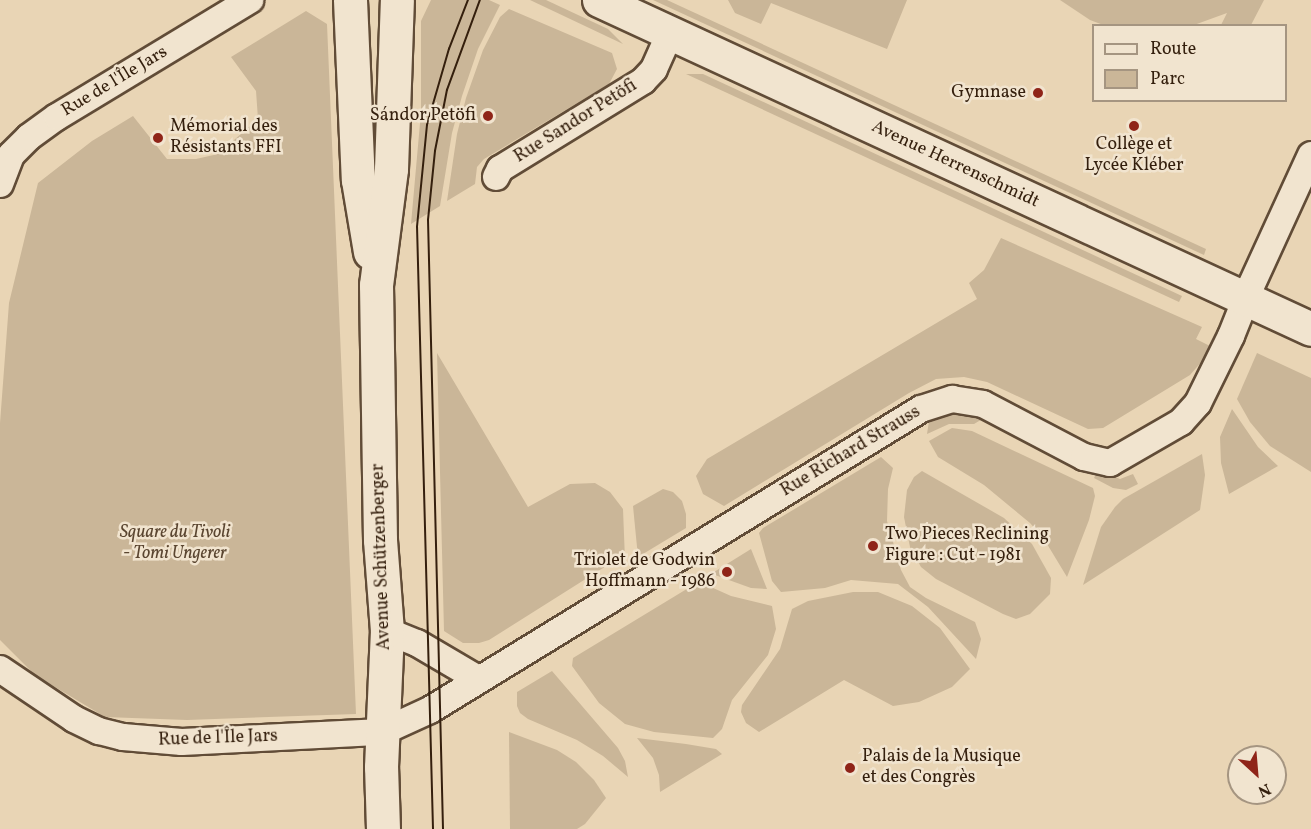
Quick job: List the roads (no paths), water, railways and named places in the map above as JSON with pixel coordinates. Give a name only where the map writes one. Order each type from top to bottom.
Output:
[{"type":"main road","name":"Avenue Schützenberger","points":[[350,0],[358,180],[376,285]]},
{"type":"main road","name":"Avenue Schützenberger","points":[[383,829],[382,732],[387,631],[380,540],[376,285],[391,169],[398,0]]},
{"type":"main road","name":"Avenue Herrenschmidt","points":[[599,0],[1311,329]]},
{"type":"street","name":"Rue de l'Île Jars","points":[[0,184],[12,155],[29,137],[57,117],[250,0]]},
{"type":"street","name":"Rue Sandor Petöfi","points":[[496,177],[500,169],[643,81],[654,69],[669,33]]},
{"type":"street","name":"Rue Richard Strauss","points":[[382,732],[430,710],[921,409],[952,399],[983,404],[1084,457],[1110,464],[1181,422],[1198,403],[1311,155]]},
{"type":"street","points":[[387,631],[417,644],[478,679]]},
{"type":"street","name":"Rue de l'Île Jars","points":[[0,669],[74,719],[99,731],[123,737],[182,742],[382,732]]},
{"type":"tram line","points":[[433,829],[417,227],[427,125],[449,49],[468,0]]},
{"type":"tram line","points":[[443,829],[428,220],[435,151],[447,90],[480,0]]},
{"type":"place","name":"Gymnase","points":[[1038,93]]},
{"type":"place","name":"Sándor Petöfi","points":[[488,116]]},
{"type":"place","name":"Collège et Lycée Kléber","points":[[1134,126]]},
{"type":"place","name":"Mémorial des Résistants FFI","points":[[158,138]]},
{"type":"place","name":"Two Pieces Reclining Figure : Cut - 1981","points":[[873,546]]},
{"type":"place","name":"Triolet de Godwin Hoffmann - 1986","points":[[727,572]]},
{"type":"place","name":"Palais de la Musique et des Congrès","points":[[850,768]]},
{"type":"park label","name":"Square du Tivoli - Tomi Ungerer","points":[[175,544]]}]
